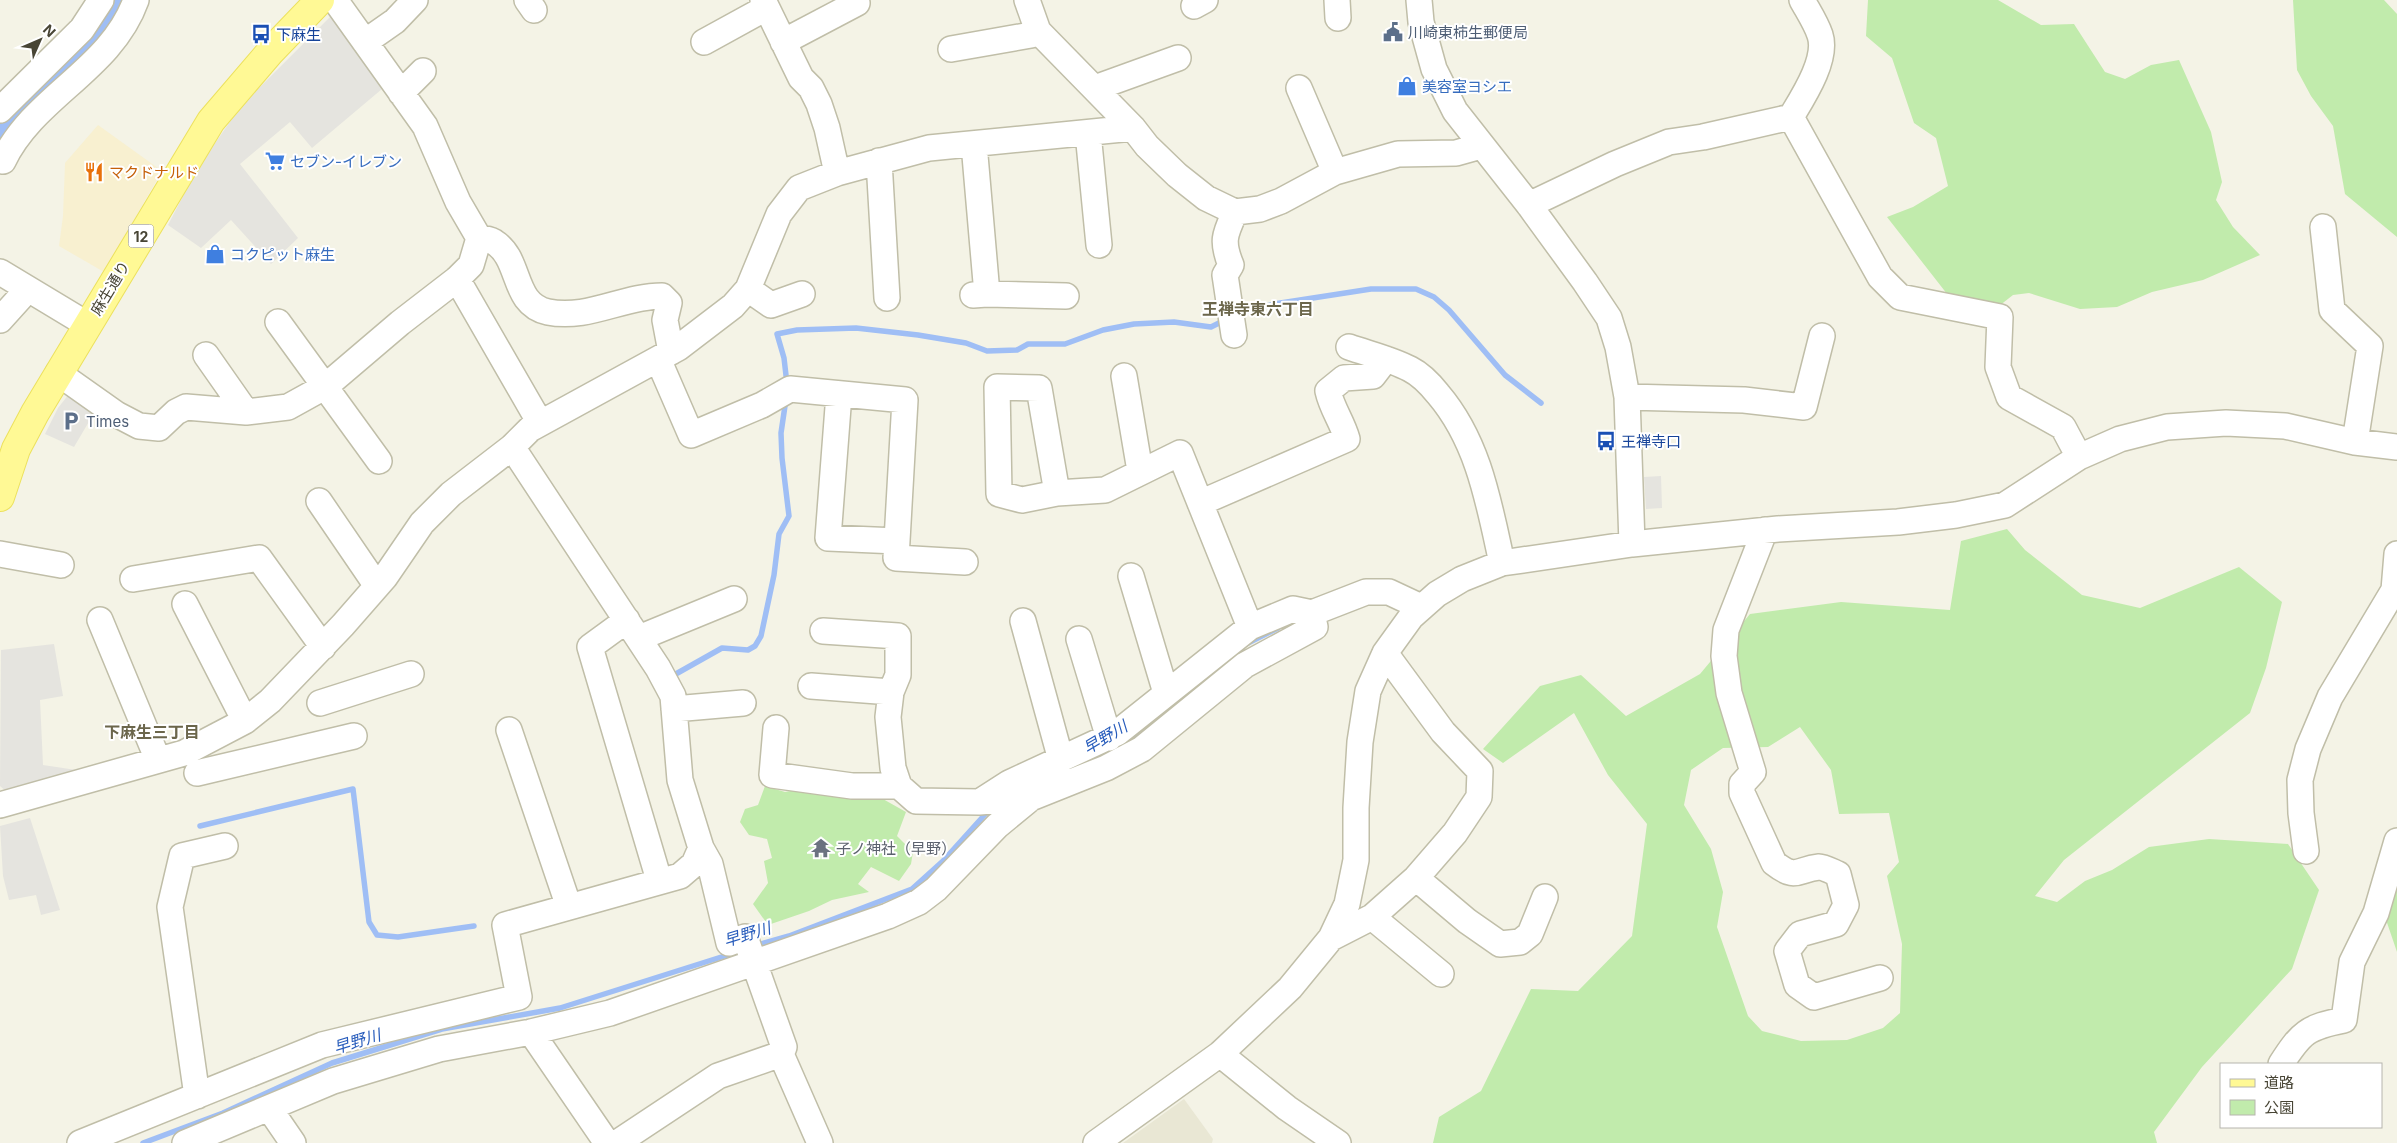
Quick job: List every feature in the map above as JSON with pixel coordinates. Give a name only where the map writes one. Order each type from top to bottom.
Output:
[{"type":"main road","name":"麻生通り","points":[[0,497],[16,449],[58,373],[211,121],[271,51],[320,0]]},
{"type":"street","points":[[0,110],[82,29],[101,0]]},
{"type":"street","points":[[1,161],[30,122],[109,49],[130,17],[136,0]]},
{"type":"street","points":[[334,0],[425,126],[458,202],[480,238],[494,242],[511,260],[520,291],[530,302],[547,312],[588,313],[644,296],[662,296],[668,303],[665,320],[664,355],[691,435],[762,405],[790,390],[906,400],[896,558],[965,562]]},
{"type":"street","points":[[366,42],[395,21],[415,0]]},
{"type":"street","points":[[1027,0],[1038,31],[1177,175],[1206,198],[1235,212],[1260,209],[1281,201],[1335,172],[1398,154],[1456,153],[1481,146]]},
{"type":"street","points":[[1419,0],[1421,22],[1434,69],[1455,111],[1529,205],[1609,318],[1618,347],[1627,397],[1632,544]]},
{"type":"street","points":[[1529,205],[1615,164],[1670,142],[1702,137],[1791,117],[1808,88],[1819,61],[1821,36],[1802,0]]},
{"type":"street","points":[[782,42],[857,3]]},
{"type":"street","points":[[704,42],[765,4],[800,78],[811,88],[819,104],[827,128],[837,172]]},
{"type":"street","points":[[951,49],[1031,35],[1038,31]]},
{"type":"street","points":[[1094,88],[1178,58]]},
{"type":"street","points":[[401,93],[423,71]]},
{"type":"street","points":[[1299,88],[1335,172]]},
{"type":"street","points":[[1791,117],[1880,277],[1900,296],[2000,317],[1998,367],[2009,397],[2062,427],[2079,458]]},
{"type":"street","points":[[0,805],[184,753],[246,720],[296,675],[323,647],[377,586],[428,518],[451,494],[512,447],[530,428],[664,355],[732,306],[748,289],[779,214],[799,188],[837,172],[928,148],[1088,134],[1133,128]]},
{"type":"street","points":[[1088,134],[1087,216],[1099,245]]},
{"type":"street","points":[[974,144],[980,295],[1066,296]]},
{"type":"street","points":[[879,161],[887,298]]},
{"type":"street","points":[[1234,335],[1225,275],[1231,265],[1226,253],[1224,236],[1235,212]]},
{"type":"street","points":[[2323,227],[2332,310],[2370,346],[2355,442]]},
{"type":"street","points":[[58,373],[116,414],[139,426],[159,428],[176,412],[186,407],[246,412],[288,407],[326,386],[400,323],[457,279],[471,265],[480,238]]},
{"type":"street","points":[[0,272],[88,325]]},
{"type":"street","points":[[457,279],[540,423]]},
{"type":"street","points":[[0,320],[28,289]]},
{"type":"street","points":[[748,289],[771,305],[802,294]]},
{"type":"street","points":[[278,322],[379,461]]},
{"type":"street","points":[[1627,397],[1744,400],[1804,407],[1822,336]]},
{"type":"street","points":[[1349,347],[1411,369],[1427,381],[1451,409],[1466,432],[1484,482],[1502,563]]},
{"type":"street","points":[[206,354],[246,412]]},
{"type":"street","points":[[1200,503],[1347,439],[1342,424],[1332,408],[1328,391],[1344,378],[1373,376],[1386,359]]},
{"type":"street","points":[[1124,376],[1140,471]]},
{"type":"street","points":[[1057,493],[1039,388],[997,388],[999,494],[1022,500],[1057,493],[1105,490],[1140,471],[1180,453],[1250,627]]},
{"type":"street","points":[[839,394],[828,538],[897,541]]},
{"type":"street","points":[[1096,1143],[1220,1054],[1290,988],[1331,938],[1347,904],[1353,881],[1356,860],[1356,808],[1360,742],[1368,691],[1385,653],[1411,617],[1437,594],[1462,579],[1502,563],[1632,544],[1766,530],[1898,522],[1956,516],[2005,505],[2079,458],[2120,439],[2167,426],[2226,423],[2285,426],[2355,442],[2397,447]]},
{"type":"street","points":[[512,447],[633,629],[673,696],[680,780],[701,848],[710,864],[729,943],[745,937],[784,1047],[781,1054],[820,1143]]},
{"type":"street","points":[[319,501],[377,586]]},
{"type":"street","points":[[1766,530],[1726,630],[1724,656],[1729,693],[1752,772],[1742,784],[1742,794],[1774,863],[1782,870],[1799,874],[1820,867],[1838,874],[1846,905],[1836,924],[1800,934],[1787,951],[1797,985],[1814,997],[1867,988]]},
{"type":"street","points":[[0,554],[61,565]]},
{"type":"street","points":[[2306,851],[2301,813],[2300,780],[2308,749],[2330,697],[2395,593],[2397,554]]},
{"type":"street","points":[[133,578],[259,558],[323,647]]},
{"type":"street","points":[[1131,576],[1166,693]]},
{"type":"street","points":[[982,802],[1009,783],[1109,738],[1250,627],[1293,609],[1312,613],[1366,592],[1389,592],[1421,607]]},
{"type":"street","points":[[659,880],[590,646],[633,629],[712,619],[734,599]]},
{"type":"street","points":[[185,604],[246,720]]},
{"type":"street","points":[[823,631],[898,636],[898,674],[891,692],[888,717],[893,768],[899,786],[916,802],[982,802],[1023,799],[1106,768],[1142,749],[1245,665],[1315,627],[1312,613]]},
{"type":"street","points":[[100,620],[158,760]]},
{"type":"street","points":[[1023,621],[1026,666],[1061,760]]},
{"type":"street","points":[[1079,639],[1109,738]]},
{"type":"street","points":[[1331,938],[1372,917],[1416,878],[1455,833],[1479,797],[1480,771],[1443,732],[1385,653]]},
{"type":"street","points":[[320,703],[411,674]]},
{"type":"street","points":[[296,675],[319,698],[329,742]]},
{"type":"street","points":[[811,686],[891,692]]},
{"type":"street","points":[[674,709],[743,703]]},
{"type":"street","points":[[776,728],[772,775],[852,786],[899,786]]},
{"type":"street","points":[[510,730],[569,907]]},
{"type":"street","points":[[197,773],[354,736]]},
{"type":"street","points":[[185,1143],[333,1081],[438,1049],[531,1032],[610,1013],[751,953],[888,916],[919,902],[936,889],[1023,799]]},
{"type":"street","points":[[2282,1063],[2294,1044],[2310,1028],[2344,1020],[2352,962],[2376,913],[2397,842]]},
{"type":"street","points":[[197,1096],[170,907],[182,856],[225,846]]},
{"type":"street","points":[[80,1143],[322,1045],[519,997],[505,925],[659,880],[680,876],[694,864],[701,848]]},
{"type":"street","points":[[1416,878],[1467,921],[1500,944],[1520,942],[1530,934],[1545,897]]},
{"type":"street","points":[[1372,917],[1442,973]]},
{"type":"street","points":[[531,1032],[607,1143]]},
{"type":"street","points":[[618,1143],[718,1076],[781,1054]]},
{"type":"street","points":[[1220,1054],[1287,1108],[1338,1143]]},
{"type":"street","points":[[269,1108],[293,1143]]},
{"type":"shaded area","points":[[333,14],[380,72],[374,77],[382,89],[312,148],[290,122],[240,164],[298,238],[271,264],[231,220],[201,248],[168,225],[197,169],[241,106]]},
{"type":"shaded area","points":[[98,125],[162,171],[104,272],[59,246],[63,216],[65,163]]},
{"type":"shaded area","name":"Times","points":[[69,394],[97,408],[74,447],[45,434],[58,408]]},
{"type":"shaded area","points":[[1661,476],[1662,508],[1646,509],[1644,477]]},
{"type":"shaded area","points":[[54,644],[63,696],[40,700],[43,765],[83,771],[8,793],[0,786],[1,650]]},
{"type":"shaded area","points":[[30,818],[60,910],[41,915],[36,895],[9,900],[3,876],[0,826]]},
{"type":"shaded area","points":[[1184,1099],[1213,1139],[1212,1143],[1123,1143]]},
{"type":"green space","points":[[1868,0],[1998,0],[2041,25],[2074,24],[2105,72],[2125,79],[2151,65],[2179,60],[2211,132],[2222,182],[2216,200],[2233,227],[2260,255],[2203,280],[2152,292],[2117,307],[2080,309],[2029,293],[2013,295],[1999,306],[1951,299],[1887,217],[1913,207],[1948,186],[1936,138],[1914,123],[1892,58],[1866,36]]},
{"type":"green space","points":[[2293,0],[2384,0],[2397,14],[2397,237],[2345,194],[2333,126],[2311,96],[2297,70]]},
{"type":"green space","points":[[2007,529],[2025,550],[2082,595],[2140,608],[2239,567],[2282,602],[2266,668],[2250,713],[2064,860],[2035,896],[2057,902],[2085,881],[2112,870],[2149,847],[2209,839],[2288,844],[2319,890],[2292,969],[2202,1067],[2154,1132],[2157,1143],[1433,1143],[1439,1117],[1481,1091],[1531,989],[1578,991],[1632,936],[1647,824],[1608,775],[1574,713],[1503,763],[1483,749],[1540,686],[1581,675],[1626,716],[1700,674],[1750,614],[1841,602],[1950,610],[1961,541]],"holes":[[[1800,727],[1831,770],[1839,814],[1889,813],[1899,862],[1887,876],[1902,944],[1900,1013],[1883,1028],[1847,1040],[1801,1041],[1762,1031],[1748,1016],[1717,927],[1723,892],[1711,849],[1684,805],[1691,770],[1723,748],[1768,747]]]},
{"type":"green space","points":[[765,786],[785,792],[819,786],[867,790],[906,812],[897,836],[913,852],[911,864],[899,881],[871,867],[858,884],[869,892],[832,900],[809,911],[768,925],[753,904],[768,883],[764,861],[772,858],[767,839],[749,835],[740,822],[745,809],[758,805]]},
{"type":"green space","points":[[2397,840],[2397,952],[2383,911]]},
{"type":"waterway","points":[[0,130],[48,86],[81,52],[108,17],[116,0]]},
{"type":"waterway","points":[[1237,314],[1274,304],[1371,289],[1416,289],[1434,297],[1449,310],[1505,375],[1541,403]]},
{"type":"waterway","points":[[787,384],[784,358],[777,334],[797,330],[856,328],[966,343],[987,351],[1017,350],[1028,344],[1065,344],[1103,330],[1134,324],[1174,322],[1211,327],[1227,319]]},
{"type":"waterway","points":[[674,675],[722,648],[748,650],[755,646],[761,636],[774,575],[779,534],[789,516],[781,433],[786,399]]},
{"type":"waterway","name":"早野川","points":[[1246,644],[1278,628]]},
{"type":"waterway","name":"早野川","points":[[1109,753],[1135,736],[1162,713]]},
{"type":"waterway","points":[[200,826],[353,789],[369,922],[377,935],[398,937],[474,926]]},
{"type":"waterway","name":"早野川","points":[[754,946],[789,936],[912,889],[943,861],[989,810]]},
{"type":"waterway","name":"早野川","points":[[143,1143],[223,1113],[332,1063],[442,1029],[560,1008],[734,953]]},
{"type":"place","name":"川崎東柿生郵便局","points":[[1393,32]]},
{"type":"place","name":"下麻生","points":[[261,34]]},
{"type":"place","name":"美容室ヨシエ","points":[[1407,86]]},
{"type":"place","name":"セブン-イレブン","points":[[275,161]]},
{"type":"place","name":"マクドナルド","points":[[94,172]]},
{"type":"place","name":"コクピット麻生","points":[[215,254]]},
{"type":"place","name":"Times","points":[[71,421]]},
{"type":"place","name":"王禅寺口","points":[[1606,441]]},
{"type":"place","name":"子ノ神社（早野）","points":[[821,848]]},
{"type":"district","name":"王禅寺東六丁目","points":[[1258,309]]},
{"type":"district","name":"下麻生三丁目","points":[[152,732]]}]
